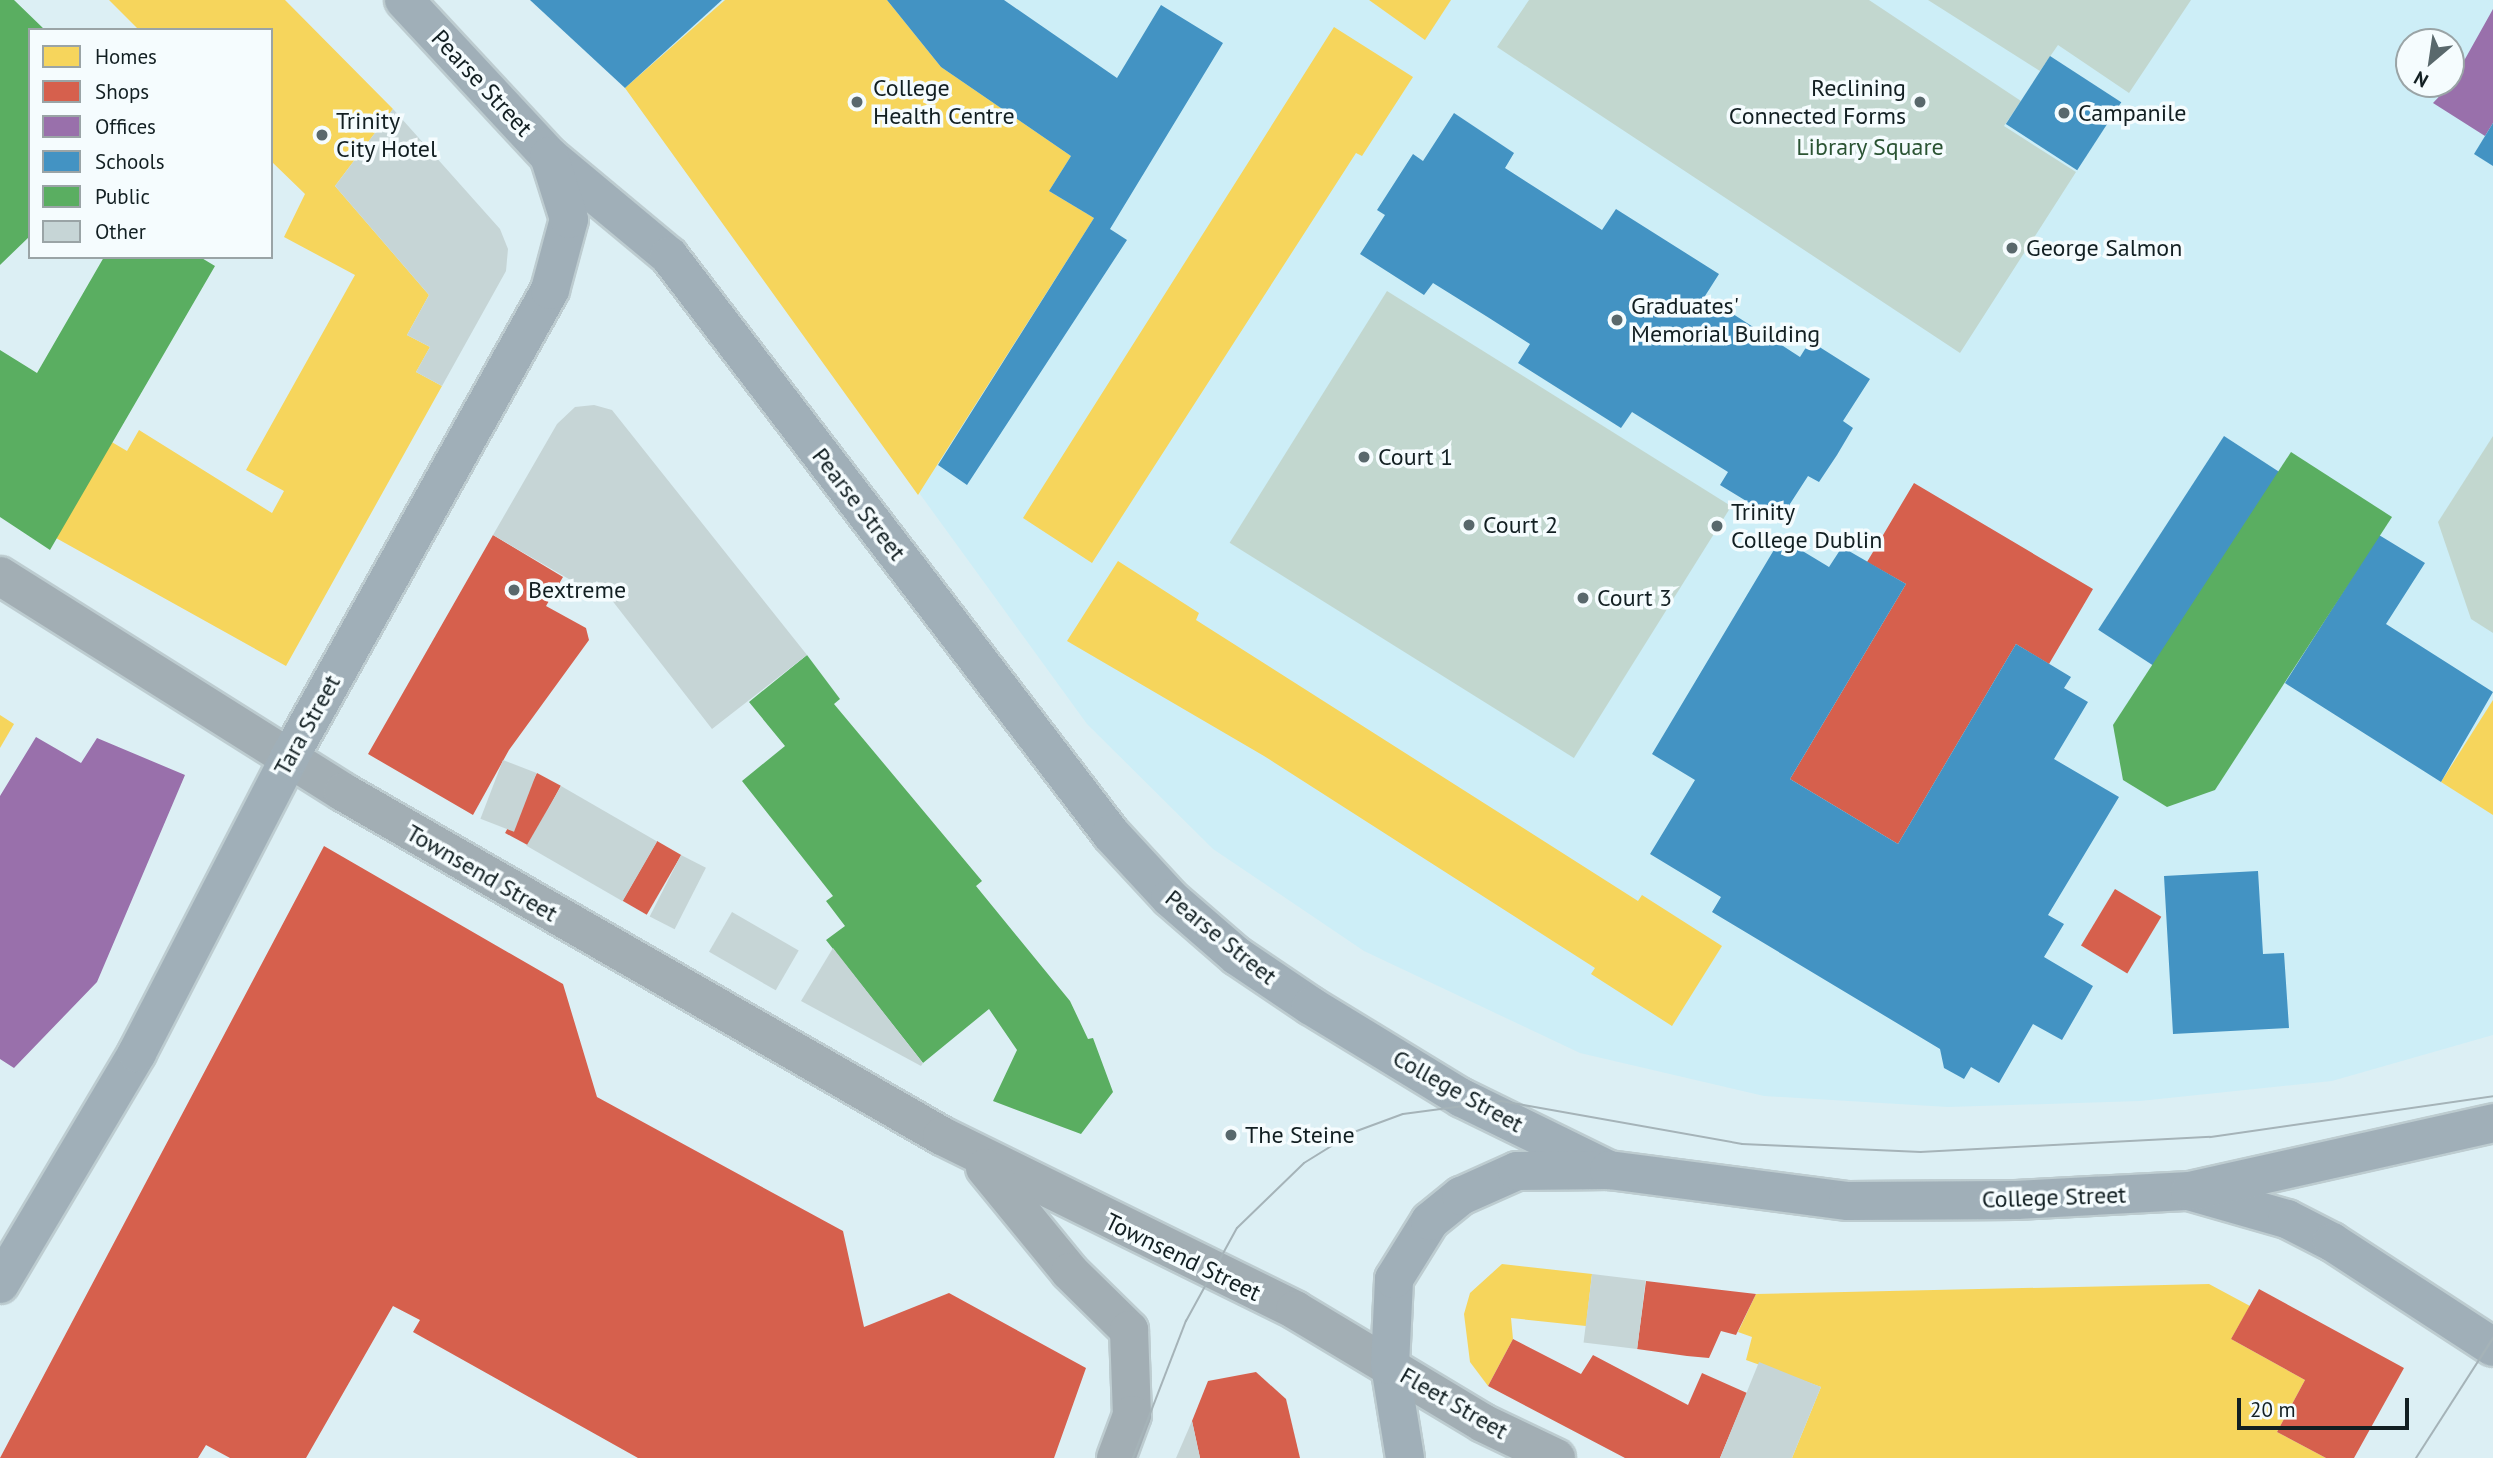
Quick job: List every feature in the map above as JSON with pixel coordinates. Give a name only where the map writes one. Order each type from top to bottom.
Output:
[{"type":"main road","name":"Pearse Street","points":[[404,0],[549,156],[669,256],[1111,834],[1237,956],[1311,1006]]},
{"type":"main road","name":"Tara Street","points":[[0,1284],[137,1052],[289,758],[550,290],[569,219],[549,156]]},
{"type":"main road","name":"College Street","points":[[1311,1006],[1462,1098],[1609,1170]]},
{"type":"main road","name":"College Street","points":[[1405,1458],[1390,1365],[1394,1279],[1405,1252],[1430,1221],[1461,1196],[1517,1171],[1609,1170],[1848,1200],[2190,1191],[2493,1123]]},
{"type":"main road","points":[[2190,1191],[2287,1219],[2342,1247],[2493,1347]]},
{"type":"street","name":"Townsend Street","points":[[0,576],[289,758],[973,1153],[1295,1310],[1390,1365]]},
{"type":"street","name":"Townsend Street","points":[[973,1153],[1070,1272],[1129,1330],[1132,1415],[1116,1458]]},
{"type":"street","name":"Fleet Street","points":[[1390,1365],[1483,1423],[1556,1458]]},
{"type":"shaded area","name":"Trinity College Dublin","points":[[530,0],[2493,0],[2493,1035],[2332,1081],[2140,1101],[1948,1107],[1764,1096],[1580,1053],[1364,951],[1213,849],[1087,724],[625,88]]},
{"type":"green space","name":"Library Square","points":[[1529,0],[1869,0],[2021,101],[2004,126],[2076,172],[1960,353],[1497,47]]},
{"type":"green space","points":[[1928,0],[2191,0],[2129,93],[2058,45],[2040,71]]},
{"type":"green space","points":[[1387,291],[1731,506],[1574,758],[1230,543]]},
{"type":"green space","points":[[2493,436],[2493,633],[2471,619],[2438,522]]},
{"type":"building: Homes","points":[[109,0],[285,0],[393,109],[335,186],[429,295],[407,335],[430,347],[416,372],[442,386],[286,666],[56,538],[110,441],[127,451],[139,430],[272,513],[284,491],[246,470],[355,275],[284,237],[305,194],[273,163],[273,28],[137,28]]},
{"type":"building: Homes","points":[[725,0],[887,0],[941,67],[1071,156],[1049,191],[1094,218],[918,495],[625,88]]},
{"type":"building: Homes","points":[[1369,0],[1451,0],[1425,40]]},
{"type":"building: Homes","points":[[1334,27],[1413,77],[1362,156],[1356,153],[1092,563],[1023,518]]},
{"type":"building: Homes","points":[[1118,561],[1199,613],[1196,620],[1638,901],[1642,895],[1722,946],[1672,1026],[1591,974],[1595,968],[1264,756],[1067,641]]},
{"type":"building: Homes","points":[[2493,700],[2493,815],[2441,782]]},
{"type":"building: Homes","points":[[0,715],[14,724],[0,748]]},
{"type":"building: Homes","points":[[1502,1264],[1592,1274],[1586,1326],[1511,1318],[1513,1339],[1488,1386],[1470,1362],[1464,1314],[1470,1293]]},
{"type":"building: Homes","points":[[2209,1284],[2250,1306],[2231,1339],[2305,1380],[2277,1432],[2326,1458],[1792,1458],[1821,1387],[1746,1360],[1752,1337],[1738,1332],[1756,1294]]},
{"type":"building: Shops","points":[[1914,483],[2093,589],[2049,664],[2016,644],[1898,844],[1790,779],[1906,584],[1867,562]]},
{"type":"building: Shops","points":[[493,535],[563,577],[546,606],[586,628],[589,640],[509,750],[473,815],[368,754]]},
{"type":"building: Shops","points":[[537,773],[561,786],[529,846],[505,833]]},
{"type":"building: Shops","points":[[657,841],[681,855],[647,915],[622,901]]},
{"type":"building: Shops","points":[[324,846],[563,984],[597,1097],[843,1231],[864,1327],[949,1293],[1086,1368],[1054,1458],[638,1458],[413,1332],[420,1320],[393,1306],[306,1458],[230,1458],[206,1445],[198,1458],[0,1458]]},
{"type":"building: Shops","points":[[2115,889],[2161,917],[2127,973],[2081,946]]},
{"type":"building: Shops","points":[[1646,1281],[1756,1294],[1736,1335],[1721,1331],[1709,1358],[1687,1356],[1637,1349]]},
{"type":"building: Shops","points":[[2259,1289],[2404,1368],[2354,1458],[2326,1458],[2277,1432],[2305,1380],[2231,1339]]},
{"type":"building: Shops","points":[[1513,1339],[1581,1374],[1593,1355],[1688,1405],[1702,1373],[1747,1393],[1720,1458],[1625,1458],[1488,1386]]},
{"type":"building: Shops","points":[[1256,1372],[1286,1399],[1300,1458],[1200,1458],[1192,1421],[1208,1381]]},
{"type":"building: Offices","points":[[2493,9],[2493,123],[2485,136],[2433,103],[2438,98],[2465,98],[2465,59]]},
{"type":"building: Offices","points":[[36,737],[81,763],[97,738],[185,775],[97,982],[14,1068],[0,1059],[0,796]]},
{"type":"building: Schools","points":[[530,0],[722,0],[625,88]]},
{"type":"building: Schools","points":[[887,0],[1004,0],[1117,78],[1161,5],[1223,43],[1110,229],[1127,240],[967,485],[938,465],[1094,218],[1049,191],[1071,156],[941,67]]},
{"type":"building: Schools","name":"Campanile","points":[[2050,56],[2121,102],[2077,170],[2006,124]]},
{"type":"building: Schools","name":"Graduates' Memorial Building","points":[[1454,113],[1514,153],[1505,168],[1602,230],[1616,209],[1719,274],[1705,296],[1800,357],[1810,341],[1870,379],[1843,421],[1853,428],[1837,455],[1819,482],[1808,476],[1779,521],[1720,485],[1728,472],[1632,412],[1621,428],[1518,363],[1530,344],[1433,283],[1424,295],[1360,254],[1385,215],[1377,210],[1413,154],[1423,161]]},
{"type":"building: Schools","points":[[2493,123],[2493,166],[2474,154]]},
{"type":"building: Schools","points":[[2224,436],[2279,472],[2154,666],[2098,630]]},
{"type":"building: Schools","points":[[2379,535],[2425,563],[2386,624],[2493,692],[2441,782],[2285,683]]},
{"type":"building: Schools","points":[[1781,538],[1829,567],[1842,547],[1906,584],[1790,779],[1898,844],[2016,644],[2071,677],[2064,688],[2088,702],[2054,759],[2119,797],[2048,915],[2064,924],[2044,957],[2093,986],[2062,1040],[2033,1024],[1999,1083],[1971,1067],[1964,1079],[1944,1068],[1940,1049],[1712,912],[1721,897],[1650,854],[1695,780],[1652,754]]},
{"type":"building: Schools","points":[[2258,871],[2263,954],[2284,953],[2289,1028],[2173,1034],[2164,876]]},
{"type":"building: Public","points":[[0,0],[14,0],[43,28],[28,28],[28,238],[0,265]]},
{"type":"building: Public","points":[[103,259],[203,259],[215,266],[50,550],[0,517],[0,350],[37,373]]},
{"type":"building: Public","points":[[2291,452],[2392,517],[2215,790],[2167,807],[2123,780],[2113,725]]},
{"type":"building: Public","points":[[807,655],[840,699],[834,704],[982,881],[976,886],[1070,1001],[1088,1039],[1093,1038],[1113,1092],[1081,1134],[993,1101],[1017,1050],[989,1009],[923,1063],[826,940],[845,926],[826,901],[833,896],[742,781],[785,746],[749,702]]},
{"type":"building: Other","points":[[393,109],[500,229],[508,249],[506,271],[442,386],[416,372],[430,347],[407,335],[429,295],[335,186]]},
{"type":"building: Other","points":[[594,405],[612,410],[807,655],[712,729],[597,581],[586,589],[493,535],[557,424],[575,407]]},
{"type":"building: Other","points":[[503,760],[537,773],[514,832],[480,819]]},
{"type":"building: Other","points":[[561,786],[657,842],[623,901],[526,846]]},
{"type":"building: Other","points":[[681,855],[706,868],[675,929],[650,916]]},
{"type":"building: Other","points":[[732,912],[799,950],[776,990],[709,952]]},
{"type":"building: Other","points":[[833,948],[923,1063],[921,1066],[801,1001]]},
{"type":"building: Other","points":[[1592,1274],[1646,1281],[1637,1349],[1584,1342]]},
{"type":"building: Other","points":[[1759,1362],[1821,1387],[1792,1458],[1720,1458]]},
{"type":"building: Other","points":[[1192,1421],[1200,1458],[1176,1458]]},
{"type":"tram line","points":[[1133,1458],[1186,1321],[1237,1228],[1304,1163],[1354,1132],[1403,1114],[1501,1101],[1742,1144],[1921,1152],[2210,1137],[2493,1096]]},
{"type":"tram line","points":[[2416,1458],[2493,1338]]},
{"type":"place","name":"College Health Centre","points":[[857,102]]},
{"type":"place","name":"Reclining Connected Forms","points":[[1920,102]]},
{"type":"place","name":"Campanile","points":[[2064,113]]},
{"type":"place","name":"Trinity City Hotel","points":[[322,135]]},
{"type":"place","name":"George Salmon","points":[[2012,248]]},
{"type":"place","name":"Graduates' Memorial Building","points":[[1617,320]]},
{"type":"place","name":"Court 1","points":[[1364,457]]},
{"type":"place","name":"Court 2","points":[[1469,525]]},
{"type":"place","name":"Trinity College Dublin","points":[[1717,526]]},
{"type":"place","name":"Bextreme","points":[[514,590]]},
{"type":"place","name":"Court 3","points":[[1583,598]]},
{"type":"place","name":"The Steine","points":[[1231,1135]]}]
